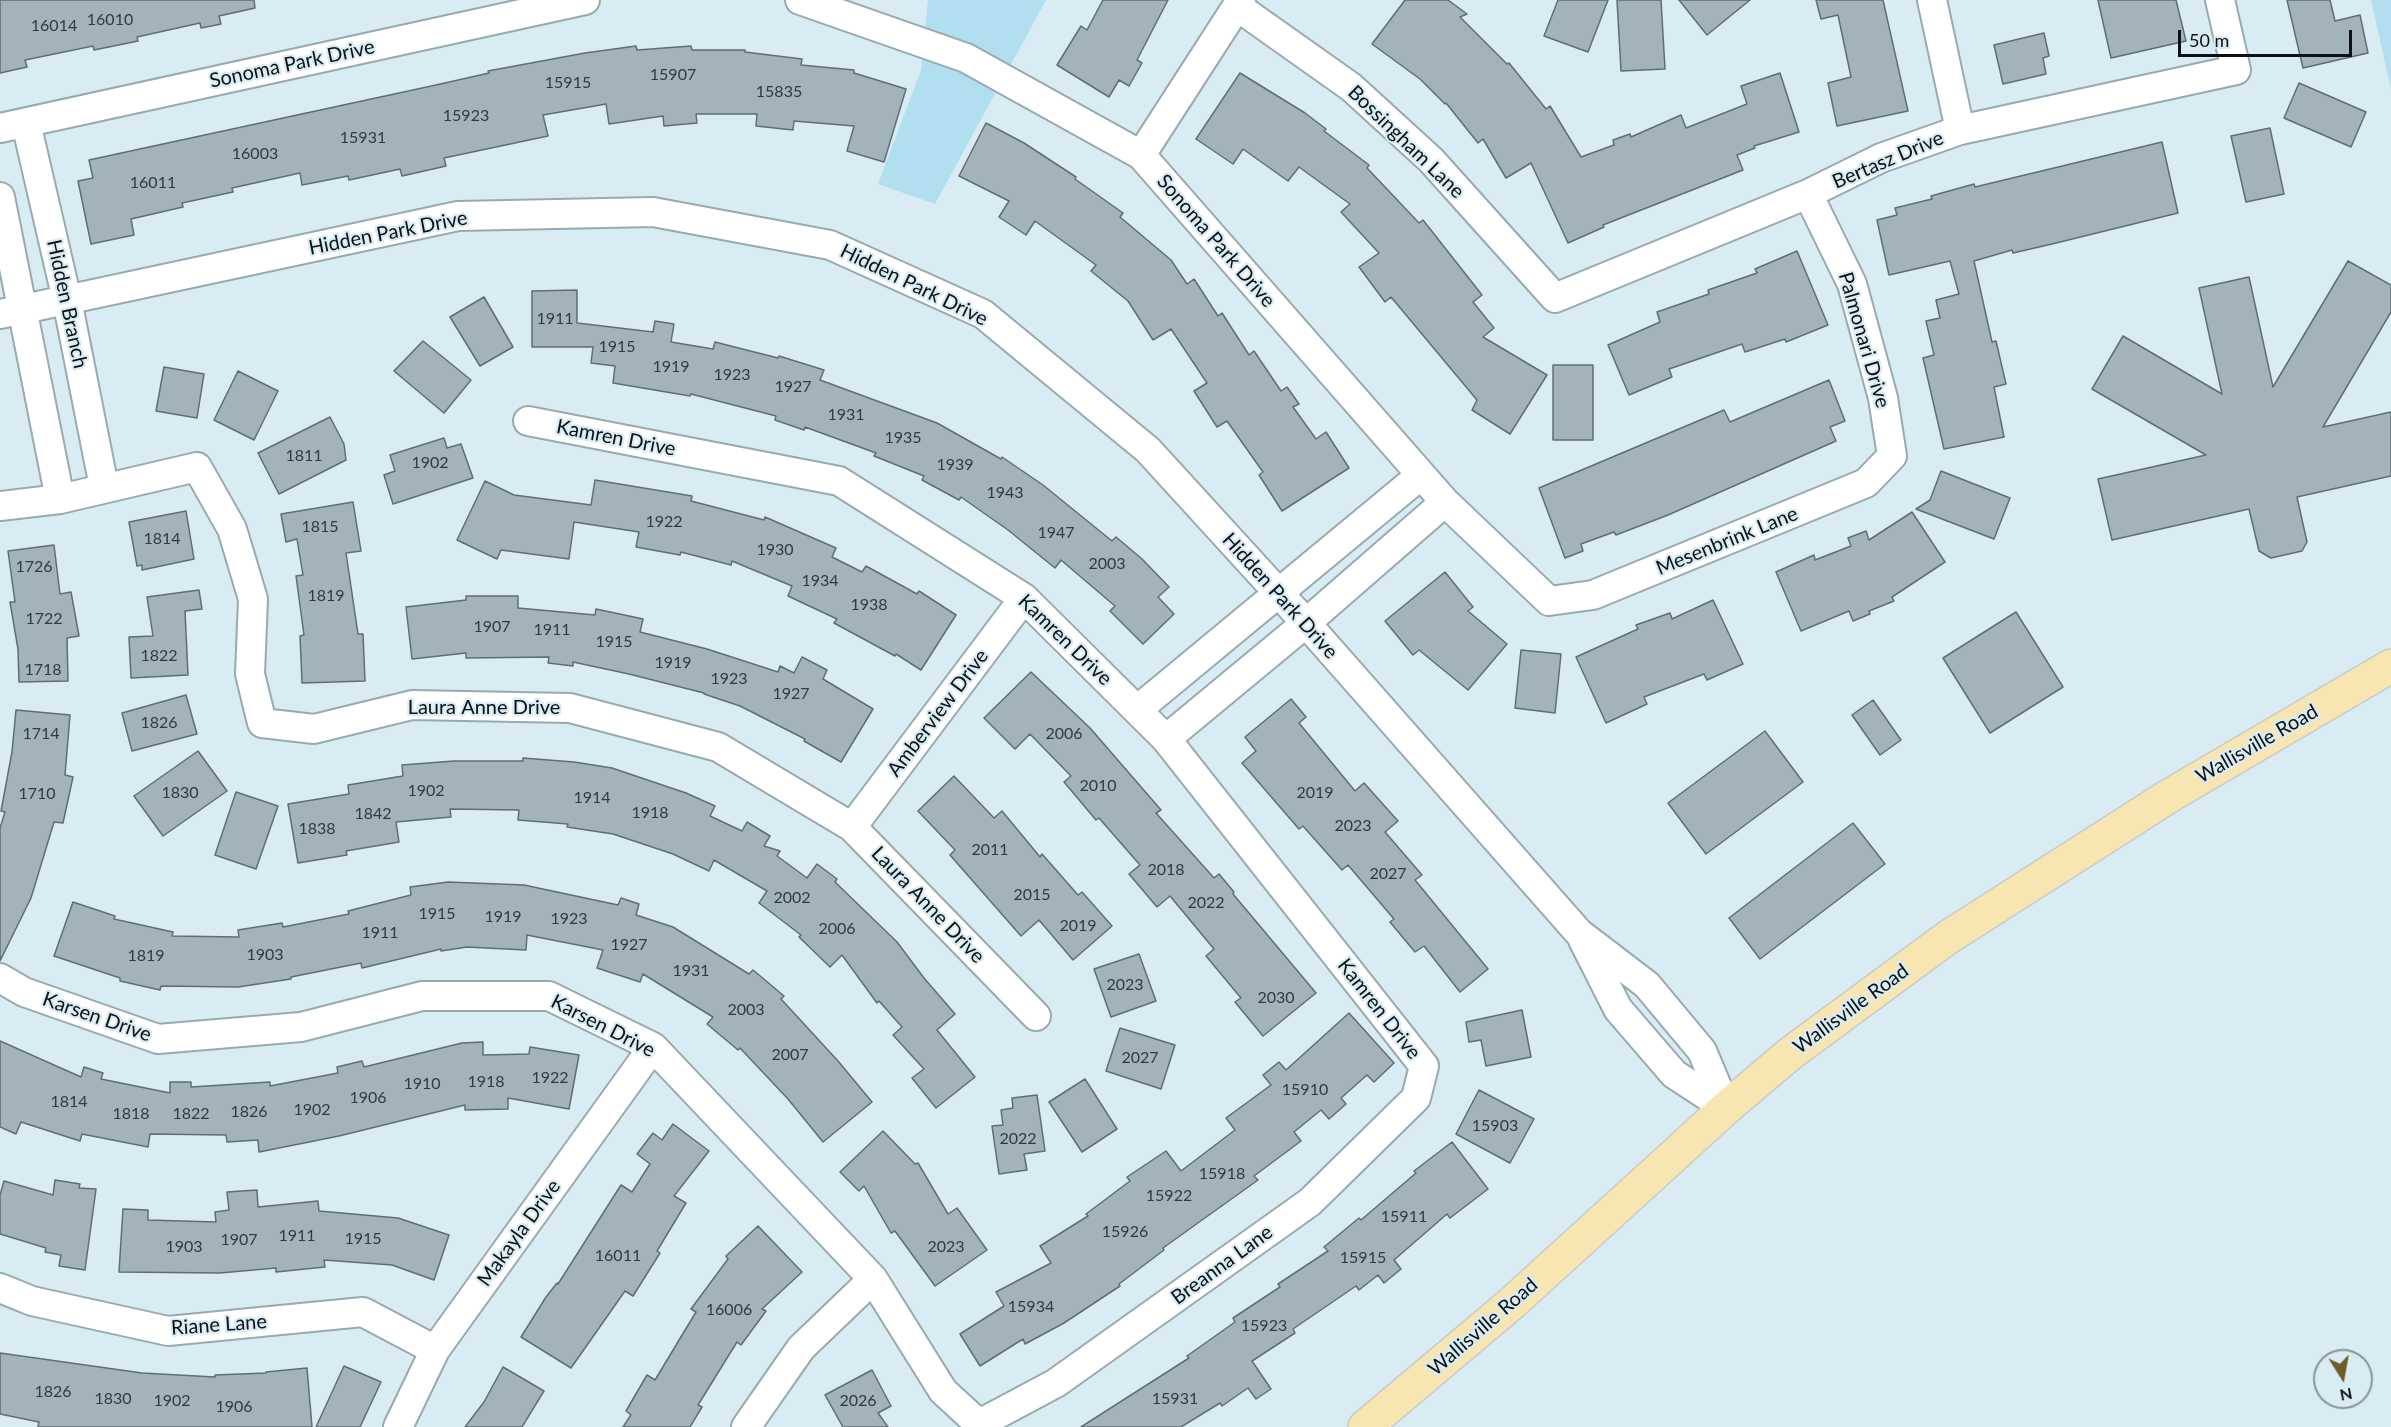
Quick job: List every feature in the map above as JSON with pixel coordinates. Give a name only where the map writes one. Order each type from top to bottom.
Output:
[{"type":"main road","name":"Wallisville Road","points":[[1365,1427],[1512,1304],[1726,1108],[1791,1053],[1947,938],[2169,796],[2391,666]]},
{"type":"street","name":"Sonoma Park Drive","points":[[13,126],[585,0]]},
{"type":"street","name":"Sonoma Park Drive","points":[[800,0],[966,58],[1141,155],[1445,502],[1549,601]]},
{"type":"street","points":[[1932,0],[1960,130]]},
{"type":"street","name":"Bertasz Drive","points":[[1555,298],[1808,194],[1881,158],[1960,130],[2236,70],[2220,0]]},
{"type":"street","points":[[1141,155],[1240,4]]},
{"type":"street","name":"Bossingham Lane","points":[[1240,4],[1351,87],[1423,153],[1555,298]]},
{"type":"street","name":"Hidden Branch","points":[[13,126],[67,300],[104,487]]},
{"type":"street","name":"Palmonari Drive","points":[[1808,194],[1852,284],[1883,398],[1892,456]]},
{"type":"street","points":[[0,197],[11,312],[60,499]]},
{"type":"street","name":"Hidden Park Drive","points":[[11,312],[458,216],[653,212],[830,245],[983,314],[1148,450],[1306,623],[1579,933],[1647,985],[1702,1051],[1726,1108]]},
{"type":"street","name":"Kamren Drive","points":[[528,421],[839,482],[1024,598],[1166,739],[1424,1066]]},
{"type":"street","name":"Mesenbrink Lane","points":[[1549,601],[1593,596],[1866,483],[1892,456]]},
{"type":"street","name":"Laura Anne Drive","points":[[0,506],[60,499],[196,467],[232,529],[253,599],[250,674],[262,723],[314,729],[412,705],[570,708],[717,747],[852,827],[1036,1016]]},
{"type":"street","points":[[1137,710],[1421,475]]},
{"type":"street","points":[[1166,739],[1306,623],[1445,502]]},
{"type":"street","name":"Amberview Drive","points":[[852,827],[1024,598]]},
{"type":"street","name":"Hidden Park Drive","points":[[1579,933],[1618,1009],[1674,1074],[1726,1108]]},
{"type":"street","name":"Karsen Drive","points":[[0,978],[24,992],[158,1039],[301,1027],[422,996],[549,996],[653,1047],[873,1279],[943,1391],[979,1424]]},
{"type":"street","name":"Makayla Drive","points":[[398,1427],[435,1350],[653,1047]]},
{"type":"street","name":"Breanna Lane","points":[[979,1424],[1056,1383],[1310,1202],[1416,1098],[1424,1066]]},
{"type":"street","points":[[746,1427],[801,1348],[873,1279]]},
{"type":"street","name":"Riane Lane","points":[[0,1288],[32,1301],[168,1331],[363,1312],[435,1350]]},
{"type":"shaded area","points":[[928,0],[1046,0],[935,204],[878,184],[921,70]]},
{"type":"shaded area","points":[[2371,0],[2391,0],[2391,89]]},
{"type":"building","points":[[0,0],[254,0],[255,8],[219,16],[221,24],[201,28],[200,23],[137,37],[138,41],[94,50],[93,46],[25,60],[27,67],[0,73]]},
{"type":"building","points":[[1103,0],[1168,0],[1137,60],[1142,63],[1129,86],[1119,80],[1109,97],[1057,65],[1081,26],[1087,30]]},
{"type":"building","points":[[1405,0],[1448,0],[1467,14],[1460,17],[1507,64],[1509,63],[1546,109],[1550,106],[1581,157],[1614,145],[1613,140],[1630,134],[1631,137],[1681,115],[1686,128],[1747,104],[1741,86],[1780,73],[1799,132],[1754,146],[1755,148],[1737,155],[1743,170],[1603,225],[1604,227],[1568,243],[1531,163],[1506,178],[1483,139],[1478,143],[1446,103],[1420,79],[1372,44]]},
{"type":"building","points":[[1558,0],[1608,0],[1588,52],[1544,36]]},
{"type":"building","points":[[1617,0],[1661,0],[1665,69],[1621,71]]},
{"type":"building","points":[[1679,0],[1750,0],[1707,35]]},
{"type":"building","points":[[1816,0],[1883,0],[1908,111],[1837,126],[1828,83],[1851,77],[1838,15],[1821,19]]},
{"type":"building","points":[[2098,0],[2176,0],[2186,41],[2111,58]]},
{"type":"building","points":[[2287,0],[2330,0],[2335,21],[2360,15],[2368,53],[2303,68]]},
{"type":"building","points":[[2044,33],[2049,56],[2043,58],[2046,74],[2003,84],[1994,45]]},
{"type":"building","points":[[636,46],[637,50],[691,46],[692,50],[745,50],[745,52],[802,59],[801,65],[854,70],[854,73],[906,89],[884,162],[847,151],[854,126],[794,121],[793,130],[756,126],[757,114],[696,114],[697,123],[664,126],[663,116],[609,124],[606,104],[543,115],[548,136],[444,158],[446,166],[402,176],[400,169],[349,180],[348,176],[302,185],[300,173],[232,188],[233,192],[182,203],[183,207],[131,219],[134,235],[91,244],[78,181],[93,178],[89,160],[436,85],[489,73],[488,71]]},
{"type":"building","points":[[1240,73],[1305,113],[1326,129],[1324,131],[1369,165],[1367,168],[1419,223],[1423,220],[1482,295],[1473,302],[1494,328],[1483,337],[1547,375],[1510,434],[1472,410],[1477,400],[1391,297],[1385,302],[1359,267],[1379,253],[1341,212],[1350,204],[1299,167],[1288,181],[1243,149],[1233,164],[1196,139]]},
{"type":"building","points":[[2299,83],[2366,112],[2351,147],[2284,118]]},
{"type":"building","points":[[986,123],[1024,143],[1076,177],[1075,179],[1123,213],[1120,217],[1171,260],[1187,284],[1194,279],[1218,316],[1222,313],[1249,355],[1254,351],[1281,391],[1287,387],[1299,404],[1293,407],[1316,439],[1326,432],[1349,468],[1282,511],[1259,475],[1263,472],[1227,421],[1217,427],[1194,391],[1207,383],[1171,329],[1153,340],[1128,301],[1091,271],[1096,265],[1035,221],[1026,235],[999,217],[1009,201],[959,176]]},
{"type":"building","points":[[2270,128],[2284,194],[2246,202],[2231,136]]},
{"type":"building","points":[[2162,142],[2178,213],[2013,253],[2012,250],[1974,261],[1992,342],[1996,341],[2006,384],[1994,387],[2004,437],[1944,449],[1923,358],[1934,355],[1926,321],[1940,318],[1936,300],[1959,294],[1950,261],[1889,275],[1877,220],[1897,215],[1895,208],[1932,199],[1931,196],[1974,184],[1975,187]]},
{"type":"building","points":[[1797,251],[1828,325],[1786,342],[1785,339],[1745,352],[1742,344],[1669,369],[1672,377],[1629,395],[1608,345],[1660,322],[1657,312],[1709,294],[1708,290],[1757,273],[1755,269]]},
{"type":"building","points":[[2348,261],[2391,285],[2391,312],[2323,427],[2391,412],[2391,476],[2297,497],[2307,542],[2302,551],[2271,558],[2259,551],[2249,509],[2112,540],[2098,479],[2206,455],[2092,389],[2123,336],[2222,394],[2199,288],[2249,277],[2273,387]]},
{"type":"building","points":[[577,290],[577,323],[653,332],[655,321],[674,324],[671,342],[713,349],[715,342],[778,358],[779,356],[824,370],[820,380],[937,423],[1001,459],[1002,457],[1043,485],[1112,541],[1116,537],[1142,559],[1169,587],[1158,597],[1174,614],[1143,644],[1110,611],[1115,606],[1061,560],[1055,568],[1008,530],[961,497],[959,500],[922,480],[924,476],[874,456],[876,453],[805,427],[804,430],[775,420],[776,416],[691,394],[690,396],[613,383],[615,366],[591,363],[593,347],[532,347],[532,291]]},
{"type":"building","points":[[484,297],[513,347],[480,366],[450,317]]},
{"type":"building","points":[[423,341],[471,380],[444,413],[394,371]]},
{"type":"building","points":[[1553,365],[1593,365],[1593,440],[1553,440]]},
{"type":"building","points":[[164,367],[204,374],[197,418],[156,411]]},
{"type":"building","points":[[238,371],[278,391],[254,440],[214,420]]},
{"type":"building","points":[[1829,380],[1845,421],[1830,427],[1836,441],[1668,515],[1616,535],[1614,532],[1581,544],[1583,551],[1565,558],[1539,488],[1724,410],[1730,422]]},
{"type":"building","points":[[330,417],[344,444],[346,460],[279,494],[258,453]]},
{"type":"building","points":[[444,438],[447,448],[461,444],[473,478],[393,504],[384,475],[395,471],[390,455]]},
{"type":"building","points":[[1941,471],[2010,498],[1994,539],[1916,509],[1930,500]]},
{"type":"building","points":[[595,480],[692,496],[691,501],[764,520],[765,517],[836,548],[832,557],[862,572],[866,566],[917,594],[919,591],[956,615],[921,670],[896,654],[895,656],[834,623],[837,619],[788,596],[792,586],[732,561],[731,565],[681,552],[680,555],[636,547],[639,532],[574,522],[569,559],[501,550],[497,559],[457,540],[485,481],[514,495],[591,505]]},
{"type":"building","points":[[353,502],[361,551],[346,553],[358,634],[363,634],[365,681],[302,683],[300,636],[304,635],[296,576],[303,575],[297,539],[286,542],[281,514]]},
{"type":"building","points":[[186,511],[194,559],[142,570],[142,565],[137,566],[129,522]]},
{"type":"building","points":[[1912,512],[1945,562],[1892,597],[1894,601],[1869,611],[1870,614],[1853,621],[1849,611],[1801,631],[1776,572],[1814,555],[1815,560],[1851,546],[1848,538],[1866,531],[1869,540]]},
{"type":"building","points":[[54,545],[60,594],[71,592],[79,636],[67,638],[68,681],[19,682],[18,649],[10,602],[15,602],[8,551]]},
{"type":"building","points":[[1445,572],[1473,607],[1468,611],[1507,644],[1468,690],[1419,650],[1413,655],[1385,621]]},
{"type":"building","points":[[199,590],[202,609],[185,611],[188,675],[131,678],[129,637],[153,636],[147,597]]},
{"type":"building","points":[[466,596],[518,596],[518,608],[595,615],[596,609],[643,619],[640,632],[707,649],[778,672],[780,666],[794,673],[802,657],[827,670],[823,679],[873,709],[841,762],[804,741],[805,739],[740,706],[704,693],[629,674],[573,662],[573,666],[548,663],[549,657],[466,658],[466,653],[412,659],[406,607],[466,600]]},
{"type":"building","points":[[1713,600],[1743,664],[1707,680],[1704,674],[1644,697],[1647,704],[1606,723],[1576,657],[1638,629],[1636,625],[1670,613],[1672,619]]},
{"type":"building","points":[[2016,612],[2063,687],[1990,733],[1943,658]]},
{"type":"building","points":[[1521,650],[1561,654],[1555,713],[1515,708]]},
{"type":"building","points":[[1031,672],[1090,728],[1161,810],[1156,813],[1214,878],[1219,874],[1316,993],[1263,1036],[1235,1002],[1241,998],[1206,956],[1214,949],[1170,896],[1157,907],[1129,874],[1140,865],[1099,818],[1096,820],[1064,782],[1071,776],[1030,734],[1015,749],[984,718]]},
{"type":"building","points":[[186,695],[197,734],[132,751],[122,713]]},
{"type":"building","points":[[1291,699],[1306,717],[1299,723],[1355,791],[1364,783],[1398,821],[1385,832],[1422,875],[1415,880],[1488,969],[1460,992],[1424,946],[1415,952],[1390,922],[1394,919],[1348,865],[1342,870],[1303,826],[1299,829],[1242,763],[1256,751],[1245,737]]},
{"type":"building","points":[[1873,700],[1901,740],[1880,755],[1852,715]]},
{"type":"building","points":[[16,710],[70,715],[65,775],[73,777],[63,823],[54,822],[31,898],[0,961],[0,828],[5,812],[1,811],[12,752]]},
{"type":"building","points":[[1765,731],[1803,782],[1706,854],[1668,803]]},
{"type":"building","points":[[198,751],[227,791],[163,836],[134,796]]},
{"type":"building","points":[[523,758],[612,768],[686,793],[715,806],[710,816],[742,831],[747,822],[770,836],[764,846],[780,851],[777,856],[807,878],[817,864],[837,879],[835,882],[897,942],[955,1014],[937,1030],[975,1077],[936,1108],[912,1078],[924,1069],[893,1035],[902,1027],[879,1001],[877,1003],[842,955],[830,967],[799,937],[801,935],[759,903],[767,891],[714,860],[709,871],[673,854],[613,834],[567,827],[568,824],[518,820],[519,810],[450,809],[451,817],[396,822],[399,842],[346,851],[347,855],[298,863],[288,804],[349,794],[348,785],[403,776],[402,765],[454,761],[523,761]]},
{"type":"building","points":[[954,776],[994,818],[1002,811],[1040,857],[1042,854],[1078,895],[1082,892],[1112,926],[1073,960],[1039,920],[1021,936],[950,855],[955,850],[918,811]]},
{"type":"building","points":[[236,792],[278,806],[256,869],[215,855]]},
{"type":"building","points":[[1853,823],[1885,864],[1760,959],[1729,918]]},
{"type":"building","points":[[448,882],[524,885],[618,905],[621,898],[639,904],[636,915],[673,927],[749,974],[753,970],[784,996],[781,999],[872,1102],[823,1142],[788,1099],[740,1048],[738,1050],[707,1024],[713,1017],[643,974],[640,982],[597,968],[603,950],[527,935],[526,950],[467,947],[441,951],[441,949],[362,968],[361,963],[291,977],[291,979],[238,987],[161,986],[160,990],[120,981],[120,978],[54,956],[73,902],[115,916],[114,919],[173,932],[172,936],[239,937],[238,930],[282,923],[283,927],[349,914],[348,911],[411,895],[410,887]]},
{"type":"building","points":[[1139,954],[1156,1001],[1111,1017],[1094,969]]},
{"type":"building","points":[[1522,1010],[1531,1057],[1486,1066],[1481,1040],[1469,1042],[1466,1022]]},
{"type":"building","points":[[1349,1013],[1394,1063],[1374,1082],[1367,1075],[1341,1098],[1346,1104],[1329,1119],[1321,1110],[1294,1132],[1301,1141],[1254,1176],[1258,1180],[1163,1248],[1164,1250],[1119,1284],[1120,1286],[1064,1323],[1025,1344],[1023,1339],[980,1366],[960,1334],[1004,1306],[996,1292],[1051,1263],[1040,1246],[1088,1216],[1086,1214],[1130,1181],[1127,1177],[1166,1151],[1181,1171],[1235,1130],[1226,1118],[1271,1085],[1263,1075],[1279,1062],[1286,1070]]},
{"type":"building","points":[[1120,1028],[1175,1045],[1161,1089],[1106,1071]]},
{"type":"building","points":[[0,1041],[81,1077],[84,1067],[103,1073],[101,1079],[170,1093],[170,1082],[191,1082],[191,1087],[270,1082],[270,1086],[338,1073],[337,1067],[362,1061],[364,1067],[462,1043],[483,1042],[483,1055],[529,1054],[530,1047],[579,1055],[569,1109],[508,1098],[508,1109],[465,1110],[465,1105],[339,1136],[259,1152],[258,1140],[227,1142],[226,1135],[150,1134],[148,1147],[82,1134],[80,1141],[21,1122],[16,1134],[0,1127]]},
{"type":"building","points":[[1085,1079],[1117,1129],[1082,1152],[1049,1102]]},
{"type":"building","points":[[1479,1090],[1534,1119],[1510,1163],[1456,1134]]},
{"type":"building","points":[[1037,1095],[1045,1151],[1024,1154],[1027,1170],[999,1174],[992,1126],[1003,1125],[1001,1110],[1013,1108],[1012,1098]]},
{"type":"building","points":[[673,1124],[709,1151],[674,1196],[686,1203],[657,1251],[660,1253],[633,1296],[625,1291],[571,1368],[521,1337],[621,1185],[632,1192],[650,1164],[637,1154],[653,1133],[662,1140]]},
{"type":"building","points":[[883,1131],[915,1164],[918,1163],[948,1214],[957,1208],[987,1250],[935,1286],[895,1231],[891,1233],[864,1186],[859,1191],[840,1172]]},
{"type":"building","points":[[1452,1142],[1488,1189],[1450,1218],[1447,1214],[1394,1260],[1401,1269],[1384,1283],[1378,1275],[1359,1290],[1356,1286],[1293,1329],[1295,1333],[1252,1361],[1271,1389],[1256,1399],[1248,1388],[1222,1406],[1220,1403],[1181,1427],[1081,1427],[1189,1358],[1187,1356],[1235,1322],[1233,1318],[1280,1287],[1278,1284],[1328,1251],[1324,1247],[1359,1218],[1361,1220],[1416,1173],[1414,1171]]},
{"type":"building","points":[[55,1180],[80,1184],[79,1188],[96,1189],[85,1270],[59,1266],[61,1255],[45,1252],[46,1248],[0,1234],[0,1195],[4,1181],[53,1195]]},
{"type":"building","points":[[257,1190],[258,1207],[318,1201],[319,1211],[398,1218],[449,1235],[434,1280],[392,1265],[324,1260],[325,1267],[276,1272],[276,1268],[220,1273],[119,1272],[123,1209],[148,1210],[148,1220],[216,1222],[215,1212],[229,1210],[227,1192]]},
{"type":"building","points":[[758,1226],[802,1272],[762,1309],[766,1311],[741,1345],[737,1342],[698,1405],[702,1407],[690,1427],[623,1427],[631,1415],[626,1411],[647,1375],[655,1380],[696,1312],[691,1309],[728,1259],[726,1256]]},
{"type":"building","points":[[0,1353],[142,1373],[215,1377],[215,1375],[266,1373],[307,1368],[312,1427],[38,1427],[39,1422],[0,1414]]},
{"type":"building","points":[[344,1366],[381,1382],[360,1427],[316,1427]]},
{"type":"building","points":[[503,1367],[544,1391],[522,1427],[465,1427],[484,1402]]},
{"type":"building","points":[[872,1370],[891,1406],[878,1413],[888,1427],[843,1427],[825,1395]]}]
